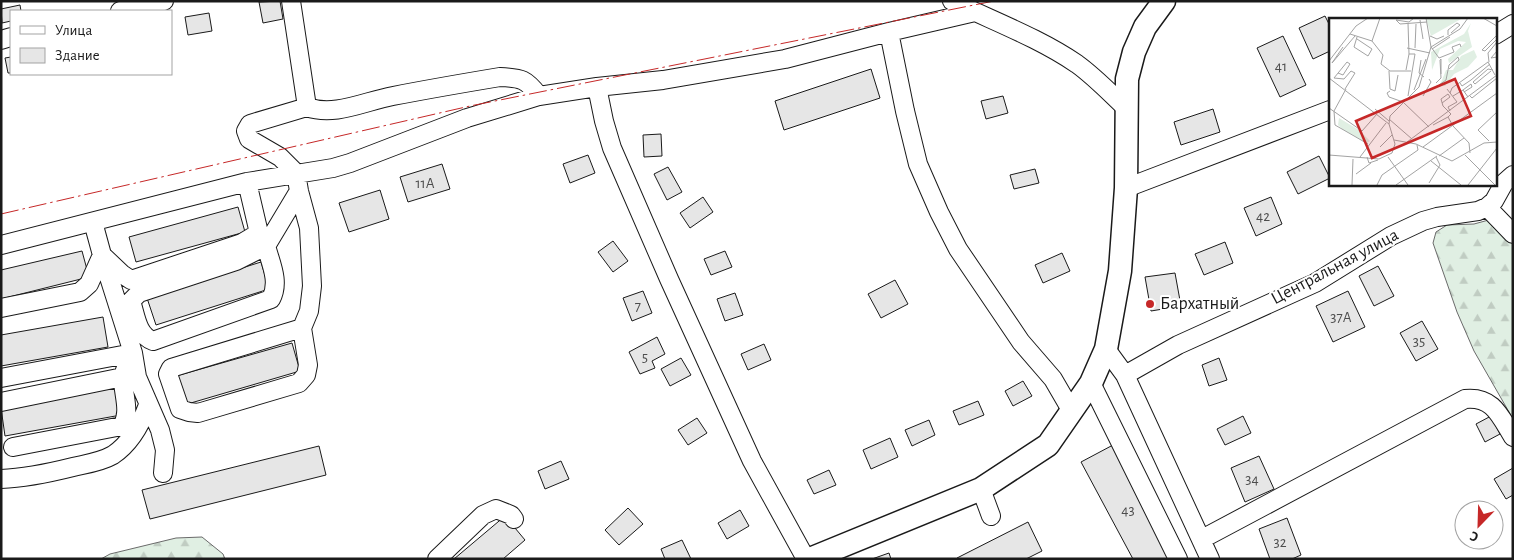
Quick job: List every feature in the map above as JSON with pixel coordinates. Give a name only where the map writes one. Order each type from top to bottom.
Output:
[{"type":"main road","points":[[810,559],[981,489],[1048,445],[1094,377],[1106,349],[1120,270],[1126,188],[1127,79],[1134,52],[1145,27],[1164,1]]},
{"type":"street","points":[[124,10],[164,1]]},
{"type":"street","points":[[291,1],[306,107]]},
{"type":"street","points":[[952,1],[1044,45],[1075,63],[1097,80],[1126,108]]},
{"type":"street","points":[[1,245],[247,182],[333,168],[467,118],[539,96],[597,87],[663,80],[785,59],[975,12]]},
{"type":"street","points":[[1496,34],[1513,24]]},
{"type":"street","points":[[889,32],[918,164],[939,212],[958,249],[1021,342],[1053,379],[1071,410]]},
{"type":"street","points":[[302,328],[171,368],[168,374],[180,409],[198,413],[299,383],[306,375],[308,365],[302,328],[309,311],[312,286],[309,228],[296,173],[280,157],[249,139],[246,131],[250,124],[306,107],[324,110],[344,108],[392,96],[500,77],[517,78],[529,83],[539,96]]},
{"type":"street","points":[[597,87],[612,148],[669,279],[752,461],[806,559]]},
{"type":"street","points":[[1126,188],[1329,110]]},
{"type":"street","points":[[1513,175],[1504,183],[1494,201],[1487,207],[1513,234]]},
{"type":"street","points":[[102,255],[131,280],[252,238],[257,234],[258,229],[247,182]]},
{"type":"street","points":[[266,246],[274,273],[275,291],[271,299],[153,341],[146,339],[141,334],[131,301],[139,294],[236,261],[266,246],[299,191]]},
{"type":"street","name":"Центральная улица","points":[[1125,375],[1178,345],[1315,283],[1392,236],[1423,221],[1478,211],[1487,207]]},
{"type":"street","points":[[93,222],[132,353],[137,377],[160,430],[165,450],[164,473]]},
{"type":"street","points":[[1,308],[80,292],[89,284],[102,255]]},
{"type":"street","points":[[1106,349],[1125,375],[1210,559]]},
{"type":"street","points":[[13,447],[122,426],[126,420],[127,411],[123,377],[132,353]]},
{"type":"street","points":[[1,378],[132,353]]},
{"type":"street","points":[[1,402],[123,377]]},
{"type":"street","points":[[1094,377],[1178,559]]},
{"type":"street","points":[[1202,539],[1465,399],[1475,398],[1485,401],[1494,407],[1513,437]]},
{"type":"street","points":[[1,479],[27,478],[95,462],[113,454],[131,438],[142,422],[148,406]]},
{"type":"street","points":[[981,489],[991,516]]},
{"type":"street","points":[[437,559],[483,515],[496,509],[511,515],[514,519]]},
{"type":"green space","points":[[1496,218],[1513,237],[1513,419],[1474,351],[1457,312],[1433,243],[1436,232],[1447,225],[1474,224]]},
{"type":"green space","points":[[202,537],[223,554],[225,559],[101,559],[110,554],[176,538]]},
{"type":"building","points":[[280,1],[283,19],[263,23],[259,2]]},
{"type":"building","points":[[20,5],[21,10],[10,10],[10,21],[2,23],[1,9]]},
{"type":"building","points":[[209,13],[212,31],[188,35],[185,17]]},
{"type":"building","points":[[1325,16],[1329,24],[1329,51],[1313,59],[1299,28]]},
{"type":"building","points":[[1283,36],[1306,85],[1280,97],[1257,48]]},
{"type":"building","points":[[10,57],[10,73],[8,73],[5,58]]},
{"type":"building","points":[[871,69],[880,98],[784,130],[775,101]]},
{"type":"building","points":[[1003,96],[1008,113],[986,119],[981,101]]},
{"type":"building","points":[[1213,109],[1220,132],[1181,145],[1174,122]]},
{"type":"building","points":[[661,134],[662,156],[644,157],[643,135]]},
{"type":"building","points":[[588,155],[595,173],[570,183],[563,164]]},
{"type":"building","points":[[1319,156],[1329,178],[1298,194],[1287,172]]},
{"type":"building","points":[[442,164],[450,189],[408,202],[400,177]]},
{"type":"building","points":[[668,167],[682,192],[667,200],[654,174]]},
{"type":"building","points":[[1035,169],[1039,183],[1014,189],[1010,175]]},
{"type":"building","points":[[380,190],[389,219],[349,232],[339,203]]},
{"type":"building","points":[[703,197],[713,212],[690,228],[680,213]]},
{"type":"building","points":[[1271,197],[1282,224],[1256,236],[1244,208]]},
{"type":"building","points":[[238,207],[245,232],[136,262],[129,237]]},
{"type":"building","points":[[613,241],[628,261],[613,272],[598,252]]},
{"type":"building","points":[[1225,242],[1233,263],[1204,275],[1195,254]]},
{"type":"building","points":[[82,251],[89,277],[1,299],[1,270]]},
{"type":"building","points":[[725,251],[732,267],[711,275],[704,259]]},
{"type":"building","points":[[1062,253],[1070,271],[1043,283],[1035,265]]},
{"type":"building","points":[[261,262],[269,289],[156,325],[147,298]]},
{"type":"building","points":[[1378,266],[1394,296],[1374,306],[1359,276]]},
{"type":"building","points":[[1175,273],[1181,306],[1151,311],[1145,277]]},
{"type":"building","points":[[895,280],[908,304],[881,318],[868,294]]},
{"type":"building","points":[[643,291],[652,313],[632,321],[623,298]]},
{"type":"building","points":[[1348,291],[1365,327],[1333,342],[1316,306]]},
{"type":"building","points":[[735,293],[743,315],[725,321],[717,299]]},
{"type":"building","points":[[103,317],[108,347],[1,366],[1,335]]},
{"type":"building","points":[[1422,321],[1438,349],[1416,361],[1400,333]]},
{"type":"building","points":[[657,337],[665,354],[652,361],[655,368],[640,374],[629,352]]},
{"type":"building","points":[[292,343],[300,371],[184,405],[176,376]]},
{"type":"building","points":[[764,344],[771,360],[748,370],[741,354]]},
{"type":"building","points":[[681,358],[691,375],[670,386],[661,369]]},
{"type":"building","points":[[1219,358],[1227,380],[1209,386],[1202,365]]},
{"type":"building","points":[[1023,381],[1032,396],[1013,406],[1005,391]]},
{"type":"building","points":[[115,387],[121,415],[5,436],[1,408]]},
{"type":"building","points":[[978,401],[984,415],[959,425],[953,411]]},
{"type":"building","points":[[1243,416],[1251,433],[1225,445],[1217,429]]},
{"type":"building","points":[[1491,416],[1500,434],[1485,442],[1476,424]]},
{"type":"building","points":[[697,418],[707,433],[688,445],[678,430]]},
{"type":"building","points":[[929,420],[935,435],[912,446],[905,430]]},
{"type":"building","points":[[890,438],[898,457],[871,469],[863,450]]},
{"type":"building","points":[[1113,445],[1174,559],[1133,559],[1081,462]]},
{"type":"building","points":[[319,446],[326,475],[150,519],[142,490]]},
{"type":"building","points":[[1259,456],[1274,489],[1245,502],[1231,468]]},
{"type":"building","points":[[561,461],[569,479],[545,489],[538,471]]},
{"type":"building","points":[[1513,468],[1513,495],[1506,499],[1494,479]]},
{"type":"building","points":[[829,470],[836,485],[814,494],[807,480]]},
{"type":"building","points":[[628,508],[643,524],[619,545],[605,530]]},
{"type":"building","points":[[740,510],[749,526],[727,539],[718,523]]},
{"type":"building","points":[[505,516],[525,540],[503,559],[454,559]]},
{"type":"building","points":[[1287,518],[1301,555],[1292,559],[1270,559],[1259,529]]},
{"type":"building","points":[[1028,522],[1042,551],[1026,559],[957,558]]},
{"type":"building","points":[[682,540],[691,559],[665,559],[661,549]]},
{"type":"building","points":[[889,553],[891,559],[872,559]]},
{"type":"power","points":[[1,214],[470,106],[994,1]]},
{"type":"place","name":"Бархатный","points":[[1150,304]]}]
